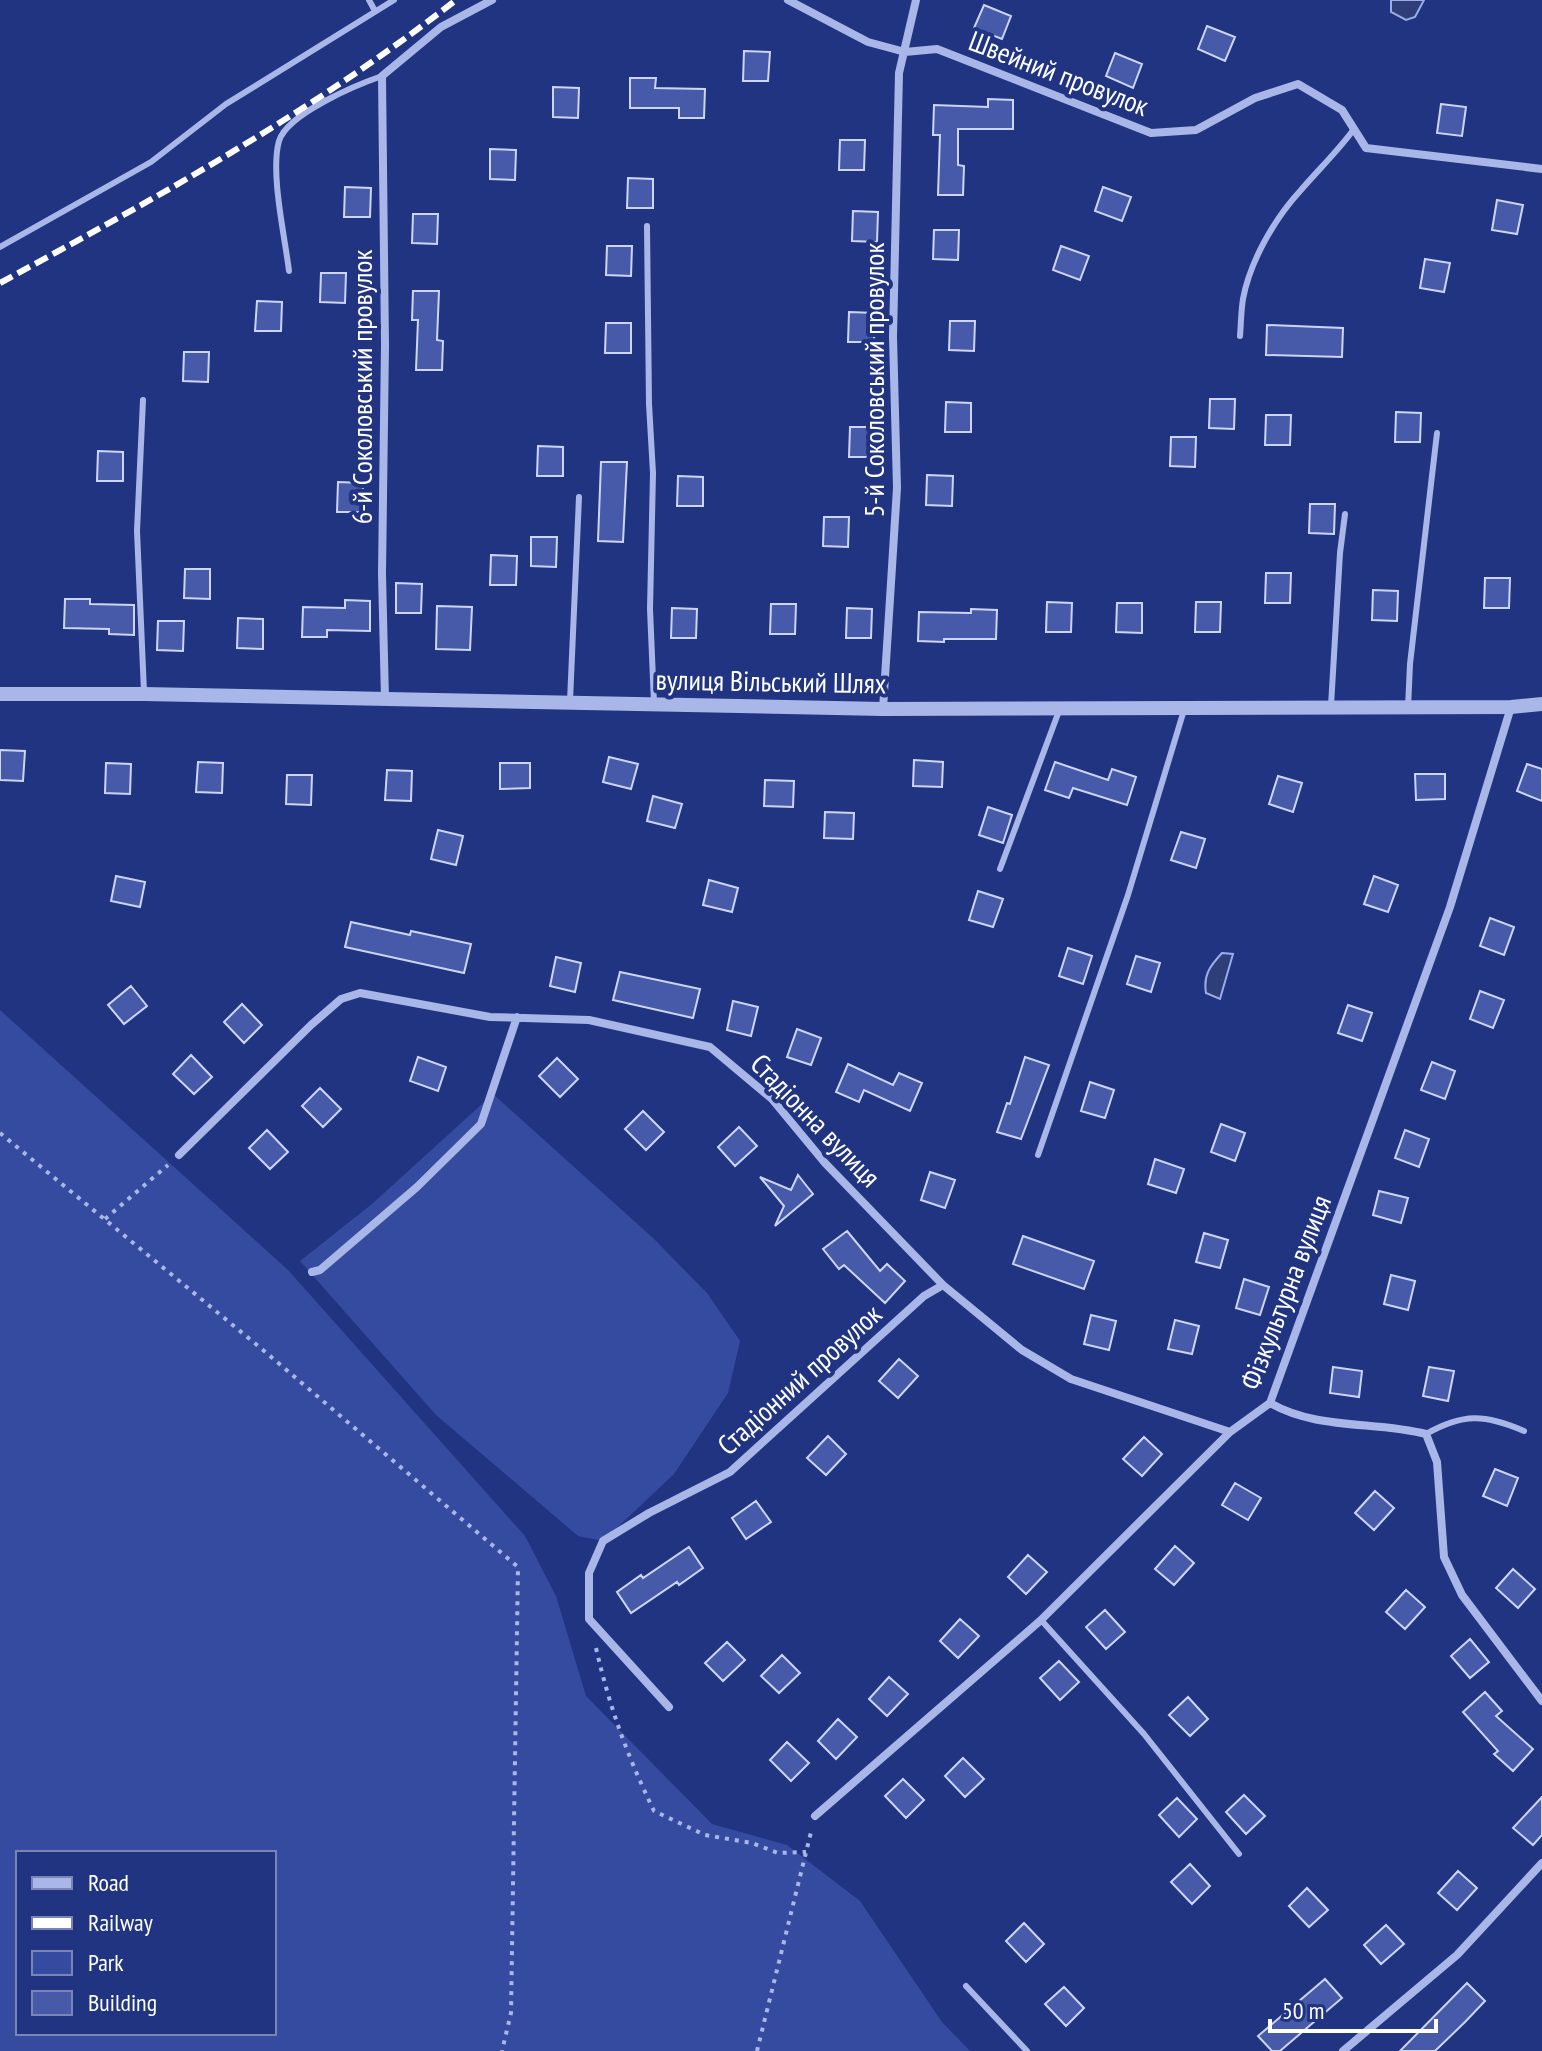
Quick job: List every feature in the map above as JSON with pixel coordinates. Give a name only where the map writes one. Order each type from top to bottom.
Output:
[{"type":"street","points":[[382,76],[441,27],[492,0]]},
{"type":"street","points":[[788,0],[868,42],[905,52]]},
{"type":"street","name":"5-й Соколовський провулок","points":[[883,709],[897,488],[893,337],[899,73],[916,0]]},
{"type":"street","name":"Швейний провулок","points":[[905,52],[937,49],[1151,133],[1196,130],[1255,98],[1298,84],[1342,110],[1366,148],[1542,169]]},
{"type":"street","name":"6-й Соколовський провулок","points":[[382,76],[385,699]]},
{"type":"street","name":"вулиця Вільський Шлях","points":[[0,694],[144,694],[883,709],[1408,708],[1542,704]]},
{"type":"street","name":"Фізкультурна вулиця","points":[[815,1816],[1041,1620],[1230,1432],[1270,1403],[1450,907],[1511,707]]},
{"type":"street","name":"Стадіонна вулиця","points":[[179,1155],[311,1025],[341,999],[360,993],[490,1017],[589,1020],[710,1047],[772,1099],[825,1163],[943,1285],[1022,1350],[1071,1379],[1230,1432]]},
{"type":"street","points":[[312,1272],[320,1270],[417,1187],[481,1124],[517,1017]]},
{"type":"street","name":"Стадіонний провулок","points":[[589,1619],[589,1573],[603,1541],[649,1513],[730,1472],[924,1296],[943,1285]]},
{"type":"street","points":[[1270,1403],[1284,1411],[1304,1416],[1350,1424],[1398,1427],[1426,1434],[1437,1462],[1444,1557],[1462,1595],[1542,1701]]},
{"type":"street","points":[[589,1619],[669,1707]]},
{"type":"street","points":[[1343,2051],[1457,1955],[1542,1863]]},
{"type":"lane","points":[[369,0],[375,11]]},
{"type":"lane","points":[[0,247],[151,162],[226,104],[394,0]]},
{"type":"lane","points":[[289,271],[277,165],[280,138],[312,109],[344,90],[382,76]]},
{"type":"lane","points":[[1240,336],[1243,297],[1255,263],[1273,229],[1299,192],[1354,129]]},
{"type":"lane","points":[[647,226],[653,473],[650,609],[654,705]]},
{"type":"lane","points":[[143,400],[137,531],[144,694]]},
{"type":"lane","points":[[1408,708],[1437,433]]},
{"type":"lane","points":[[570,703],[579,497]]},
{"type":"lane","points":[[1331,708],[1345,514]]},
{"type":"lane","points":[[1000,869],[1059,709]]},
{"type":"lane","points":[[1038,1155],[1128,895],[1184,709]]},
{"type":"lane","points":[[1426,1434],[1448,1421],[1484,1418],[1524,1431]]},
{"type":"lane","points":[[1041,1620],[1144,1734],[1239,1854]]},
{"type":"lane","points":[[966,1986],[1027,2051]]},
{"type":"path","points":[[0,1133],[263,1350],[518,1567],[511,2013],[502,2051]]},
{"type":"path","points":[[105,1219],[179,1155]]},
{"type":"path","points":[[589,1619],[608,1699],[626,1752],[654,1811],[705,1835],[752,1843],[778,1853],[806,1852]]},
{"type":"path","points":[[757,2051],[815,1816]]},
{"type":"green space","points":[[0,1010],[288,1270],[525,1536],[556,1596],[586,1696],[712,1824],[787,1845],[860,1901],[942,2022],[970,2051],[0,2051]]},
{"type":"green space","points":[[493,1094],[653,1238],[707,1293],[740,1341],[728,1393],[674,1474],[603,1541],[578,1536],[436,1415],[300,1261],[372,1204]]},
{"type":"shaded area","points":[[1391,0],[1424,0],[1415,17],[1406,20],[1391,12]]},
{"type":"shaded area","points":[[1222,953],[1233,954],[1220,999],[1206,993],[1206,981],[1211,967]]},
{"type":"building","points":[[984,5],[1011,16],[1002,39],[974,28]]},
{"type":"building","points":[[1207,26],[1235,37],[1225,61],[1198,49]]},
{"type":"building","points":[[744,51],[770,52],[768,81],[743,81]]},
{"type":"building","points":[[1115,53],[1142,64],[1133,88],[1106,76]]},
{"type":"building","points":[[630,78],[656,78],[655,88],[705,89],[704,118],[679,118],[679,108],[630,108]]},
{"type":"building","points":[[553,87],[579,88],[578,118],[553,117]]},
{"type":"building","points":[[988,99],[1013,100],[1013,129],[958,129],[958,165],[964,166],[963,195],[938,195],[940,135],[933,135],[934,105],[988,107]]},
{"type":"building","points":[[1441,104],[1466,107],[1462,136],[1437,133]]},
{"type":"building","points":[[840,140],[865,140],[864,170],[839,170]]},
{"type":"building","points":[[490,149],[516,150],[515,180],[490,179]]},
{"type":"building","points":[[628,178],[653,179],[653,208],[627,208]]},
{"type":"building","points":[[345,187],[371,188],[370,217],[344,217]]},
{"type":"building","points":[[1103,187],[1131,197],[1122,221],[1095,211]]},
{"type":"building","points":[[1497,200],[1523,205],[1517,234],[1492,230]]},
{"type":"building","points":[[853,211],[878,212],[877,242],[852,241]]},
{"type":"building","points":[[413,214],[438,214],[437,244],[412,243]]},
{"type":"building","points":[[934,230],[959,230],[958,260],[933,259]]},
{"type":"building","points":[[607,246],[632,246],[631,276],[606,275]]},
{"type":"building","points":[[1061,246],[1089,256],[1080,280],[1053,270]]},
{"type":"building","points":[[1425,259],[1450,263],[1444,292],[1420,288]]},
{"type":"building","points":[[321,273],[346,273],[345,303],[320,302]]},
{"type":"building","points":[[413,291],[439,291],[437,340],[443,341],[442,370],[416,370],[418,320],[412,320]]},
{"type":"building","points":[[257,301],[282,302],[281,331],[255,331]]},
{"type":"building","points":[[849,312],[875,313],[874,342],[848,342]]},
{"type":"building","points":[[950,321],[975,321],[974,351],[949,350]]},
{"type":"building","points":[[606,323],[631,323],[631,353],[605,353]]},
{"type":"building","points":[[1267,325],[1343,328],[1342,357],[1266,355]]},
{"type":"building","points":[[184,352],[209,352],[208,382],[183,381]]},
{"type":"building","points":[[1210,399],[1235,399],[1234,429],[1209,428]]},
{"type":"building","points":[[946,402],[971,403],[971,432],[945,432]]},
{"type":"building","points":[[1396,412],[1421,413],[1420,442],[1395,442]]},
{"type":"building","points":[[1266,415],[1291,415],[1290,445],[1265,445]]},
{"type":"building","points":[[850,427],[875,427],[874,457],[849,457]]},
{"type":"building","points":[[1171,437],[1196,437],[1195,467],[1170,466]]},
{"type":"building","points":[[538,446],[563,447],[563,476],[537,476]]},
{"type":"building","points":[[98,451],[123,452],[123,481],[97,481]]},
{"type":"building","points":[[601,462],[627,462],[623,542],[598,541]]},
{"type":"building","points":[[927,475],[953,476],[952,506],[926,505]]},
{"type":"building","points":[[678,476],[703,477],[703,506],[677,506]]},
{"type":"building","points":[[338,482],[363,483],[363,512],[337,512]]},
{"type":"building","points":[[1310,504],[1335,504],[1334,534],[1309,533]]},
{"type":"building","points":[[824,517],[849,517],[848,547],[823,546]]},
{"type":"building","points":[[531,537],[557,537],[556,567],[531,566]]},
{"type":"building","points":[[491,555],[517,556],[516,585],[490,585]]},
{"type":"building","points":[[185,569],[210,569],[210,599],[184,598]]},
{"type":"building","points":[[1266,573],[1291,573],[1290,603],[1265,603]]},
{"type":"building","points":[[1485,578],[1510,578],[1509,608],[1484,608]]},
{"type":"building","points":[[396,583],[422,584],[421,613],[396,613]]},
{"type":"building","points":[[1373,590],[1398,591],[1397,621],[1372,620]]},
{"type":"building","points":[[65,599],[90,599],[90,604],[134,605],[134,635],[109,634],[109,629],[64,628]]},
{"type":"building","points":[[345,600],[370,601],[370,631],[327,630],[327,637],[302,637],[303,607],[345,608]]},
{"type":"building","points":[[1047,602],[1072,603],[1071,632],[1046,632]]},
{"type":"building","points":[[1196,602],[1221,602],[1220,632],[1195,632]]},
{"type":"building","points":[[1117,603],[1142,603],[1142,633],[1116,632]]},
{"type":"building","points":[[771,604],[796,604],[795,634],[770,634]]},
{"type":"building","points":[[437,606],[472,607],[470,650],[436,649]]},
{"type":"building","points":[[672,608],[697,609],[696,638],[671,638]]},
{"type":"building","points":[[847,608],[872,609],[871,638],[846,638]]},
{"type":"building","points":[[971,609],[997,610],[996,639],[918,641],[919,612],[971,613]]},
{"type":"building","points":[[238,618],[263,619],[263,649],[237,648]]},
{"type":"building","points":[[158,621],[184,621],[183,651],[157,650]]},
{"type":"building","points":[[0,750],[25,751],[23,781],[0,780]]},
{"type":"building","points":[[609,757],[638,764],[631,789],[603,782]]},
{"type":"building","points":[[914,760],[943,762],[942,787],[913,786]]},
{"type":"building","points":[[198,762],[223,763],[222,793],[196,792]]},
{"type":"building","points":[[1055,762],[1108,780],[1112,769],[1136,777],[1127,805],[1073,788],[1069,798],[1045,790]]},
{"type":"building","points":[[106,763],[131,764],[130,794],[105,793]]},
{"type":"building","points":[[500,763],[530,763],[530,788],[500,789]]},
{"type":"building","points":[[1527,764],[1542,769],[1542,801],[1517,791]]},
{"type":"building","points":[[387,770],[412,771],[411,801],[385,800]]},
{"type":"building","points":[[1415,774],[1445,774],[1445,799],[1416,800]]},
{"type":"building","points":[[287,775],[312,775],[311,805],[286,804]]},
{"type":"building","points":[[1278,776],[1302,783],[1293,812],[1269,804]]},
{"type":"building","points":[[765,780],[794,781],[793,807],[764,806]]},
{"type":"building","points":[[653,796],[682,804],[675,828],[647,821]]},
{"type":"building","points":[[988,807],[1012,815],[1003,843],[979,835]]},
{"type":"building","points":[[825,812],[854,813],[853,839],[824,838]]},
{"type":"building","points":[[438,830],[463,836],[456,865],[431,859]]},
{"type":"building","points":[[1181,832],[1205,839],[1196,868],[1171,860]]},
{"type":"building","points":[[116,876],[145,882],[140,907],[111,901]]},
{"type":"building","points":[[1374,876],[1398,885],[1388,912],[1364,904]]},
{"type":"building","points":[[709,880],[738,888],[732,912],[703,905]]},
{"type":"building","points":[[978,891],[1003,899],[993,927],[969,920]]},
{"type":"building","points":[[1490,918],[1514,927],[1504,955],[1480,946]]},
{"type":"building","points":[[351,922],[471,944],[464,973],[345,947]]},
{"type":"building","points":[[1068,948],[1092,956],[1083,984],[1059,976]]},
{"type":"building","points":[[1136,956],[1160,963],[1151,992],[1127,984]]},
{"type":"building","points":[[556,957],[581,963],[575,992],[550,986]]},
{"type":"building","points":[[620,972],[700,989],[693,1018],[613,1000]]},
{"type":"building","points":[[131,986],[147,1006],[124,1024],[108,1005]]},
{"type":"building","points":[[1480,991],[1504,1000],[1493,1028],[1470,1019]]},
{"type":"building","points":[[733,1001],[758,1007],[751,1036],[727,1030]]},
{"type":"building","points":[[242,1004],[262,1025],[244,1043],[224,1022]]},
{"type":"building","points":[[1348,1005],[1372,1013],[1362,1041],[1338,1033]]},
{"type":"building","points":[[797,1029],[821,1038],[811,1065],[787,1057]]},
{"type":"building","points":[[191,1055],[212,1077],[194,1094],[173,1074]]},
{"type":"building","points":[[418,1057],[446,1067],[438,1091],[410,1081]]},
{"type":"building","points":[[1025,1057],[1049,1065],[1021,1139],[997,1132]]},
{"type":"building","points":[[557,1058],[578,1079],[560,1097],[539,1076]]},
{"type":"building","points":[[1432,1062],[1455,1071],[1445,1099],[1421,1090]]},
{"type":"building","points":[[848,1064],[893,1085],[899,1073],[922,1083],[910,1111],[864,1090],[859,1102],[836,1092]]},
{"type":"building","points":[[1090,1082],[1114,1090],[1105,1118],[1081,1111]]},
{"type":"building","points":[[320,1088],[341,1109],[323,1127],[302,1106]]},
{"type":"building","points":[[643,1111],[664,1132],[646,1150],[625,1129]]},
{"type":"building","points":[[1221,1124],[1245,1133],[1235,1161],[1211,1152]]},
{"type":"building","points":[[739,1127],[757,1146],[735,1166],[718,1147]]},
{"type":"building","points":[[267,1130],[288,1152],[270,1169],[249,1148]]},
{"type":"building","points":[[1405,1130],[1429,1139],[1419,1167],[1395,1158]]},
{"type":"building","points":[[1155,1159],[1184,1169],[1176,1193],[1148,1184]]},
{"type":"building","points":[[930,1172],[955,1180],[945,1208],[921,1200]]},
{"type":"building","points":[[798,1175],[813,1194],[775,1226],[784,1206],[760,1177],[791,1190]]},
{"type":"building","points":[[1379,1191],[1408,1198],[1401,1223],[1373,1215]]},
{"type":"building","points":[[847,1231],[880,1271],[887,1264],[905,1281],[885,1303],[844,1265],[839,1269],[823,1249]]},
{"type":"building","points":[[1204,1233],[1228,1240],[1220,1268],[1196,1262]]},
{"type":"building","points":[[1023,1236],[1094,1261],[1084,1289],[1013,1264]]},
{"type":"building","points":[[1391,1275],[1415,1281],[1408,1310],[1384,1304]]},
{"type":"building","points":[[1244,1279],[1269,1287],[1260,1315],[1236,1308]]},
{"type":"building","points":[[1091,1315],[1116,1321],[1109,1350],[1084,1344]]},
{"type":"building","points":[[1175,1320],[1199,1326],[1192,1354],[1168,1349]]},
{"type":"building","points":[[899,1359],[918,1376],[898,1398],[879,1381]]},
{"type":"building","points":[[1333,1367],[1362,1371],[1359,1397],[1330,1393]]},
{"type":"building","points":[[1429,1367],[1454,1371],[1448,1401],[1423,1396]]},
{"type":"building","points":[[828,1436],[846,1454],[826,1475],[807,1458]]},
{"type":"building","points":[[1144,1437],[1162,1454],[1142,1476],[1123,1459]]},
{"type":"building","points":[[1495,1469],[1518,1478],[1507,1506],[1483,1496]]},
{"type":"building","points":[[1235,1483],[1261,1498],[1248,1520],[1222,1505]]},
{"type":"building","points":[[1375,1491],[1394,1508],[1374,1530],[1355,1513]]},
{"type":"building","points":[[756,1501],[771,1522],[746,1539],[732,1518]]},
{"type":"building","points":[[1175,1546],[1194,1563],[1174,1585],[1155,1569]]},
{"type":"building","points":[[689,1547],[703,1568],[631,1613],[617,1592]]},
{"type":"building","points":[[1028,1555],[1047,1572],[1026,1594],[1008,1577]]},
{"type":"building","points":[[1513,1569],[1535,1589],[1518,1608],[1496,1588]]},
{"type":"building","points":[[1406,1590],[1425,1607],[1405,1629],[1386,1612]]},
{"type":"building","points":[[1105,1610],[1125,1632],[1106,1649],[1086,1627]]},
{"type":"building","points":[[960,1619],[979,1636],[958,1658],[940,1641]]},
{"type":"building","points":[[1470,1639],[1489,1662],[1470,1678],[1451,1656]]},
{"type":"building","points":[[727,1642],[745,1660],[723,1681],[705,1663]]},
{"type":"building","points":[[782,1655],[800,1673],[779,1693],[761,1676]]},
{"type":"building","points":[[1059,1661],[1079,1682],[1060,1700],[1040,1678]]},
{"type":"building","points":[[889,1677],[908,1694],[887,1716],[869,1699]]},
{"type":"building","points":[[1485,1692],[1502,1711],[1496,1716],[1533,1749],[1513,1771],[1494,1754],[1498,1751],[1463,1712]]},
{"type":"building","points":[[1188,1697],[1208,1719],[1190,1736],[1169,1715]]},
{"type":"building","points":[[838,1719],[857,1737],[836,1759],[818,1741]]},
{"type":"building","points":[[787,1742],[809,1763],[791,1781],[770,1760]]},
{"type":"building","points":[[963,1758],[984,1779],[965,1797],[945,1776]]},
{"type":"building","points":[[903,1779],[924,1800],[906,1818],[885,1796]]},
{"type":"building","points":[[1244,1795],[1265,1816],[1246,1834],[1226,1812]]},
{"type":"building","points":[[1542,1797],[1542,1835],[1533,1845],[1513,1828]]},
{"type":"building","points":[[1177,1798],[1197,1819],[1179,1837],[1159,1815]]},
{"type":"building","points":[[1190,1864],[1210,1886],[1192,1904],[1171,1882]]},
{"type":"building","points":[[1458,1871],[1477,1888],[1457,1910],[1438,1893]]},
{"type":"building","points":[[1307,1888],[1328,1910],[1309,1927],[1289,1906]]},
{"type":"building","points":[[1024,1923],[1044,1944],[1026,1962],[1006,1941]]},
{"type":"building","points":[[1386,1925],[1404,1944],[1381,1964],[1364,1945]]},
{"type":"building","points":[[1325,1979],[1342,1998],[1280,2051],[1272,2051],[1258,2036]]},
{"type":"building","points":[[1467,1983],[1485,2001],[1465,2022],[1435,2051],[1400,2051]]},
{"type":"building","points":[[1064,1987],[1084,2008],[1066,2026],[1045,2004]]},
{"type":"railway","points":[[0,283],[176,185],[291,116],[402,41],[456,0]]}]
